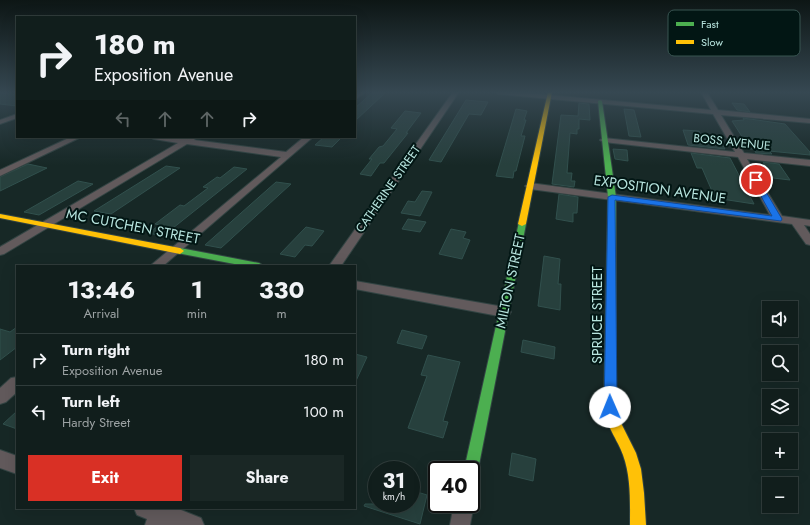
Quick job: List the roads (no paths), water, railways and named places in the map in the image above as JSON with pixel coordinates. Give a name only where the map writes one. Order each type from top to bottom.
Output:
[{"type":"street","points":[[0,122],[16,116]]},
{"type":"street","name":"CATHERINE STREET","points":[[336,265],[439,116]]},
{"type":"street","name":"MILTON STREET","points":[[473,461],[544,116]]},
{"type":"street","name":"SPRUCE STREET","points":[[602,116],[612,197],[610,407],[613,423],[632,459],[636,478],[638,525]]},
{"type":"street","points":[[719,116],[778,219]]},
{"type":"street","points":[[763,116],[810,121]]},
{"type":"street","points":[[0,118],[16,120]]},
{"type":"street","points":[[0,173],[75,138]]},
{"type":"street","points":[[172,138],[190,139],[288,155]]},
{"type":"street","points":[[157,265],[308,138]]},
{"type":"street","points":[[0,252],[190,139]]},
{"type":"street","name":"BOSS AVENUE","points":[[604,140],[810,163]]},
{"type":"street","name":"EXPOSITION AVENUE","points":[[530,186],[810,223]]},
{"type":"street","name":"MC CUTCHEN STREET","points":[[0,216],[254,265]]},
{"type":"street","points":[[795,221],[810,242]]},
{"type":"street","points":[[356,285],[504,312]]},
{"type":"street","points":[[0,397],[16,384]]},
{"type":"street","points":[[0,459],[16,465]]},
{"type":"street","points":[[460,525],[462,513]]},
{"type":"street","points":[[157,514],[194,525]]}]
